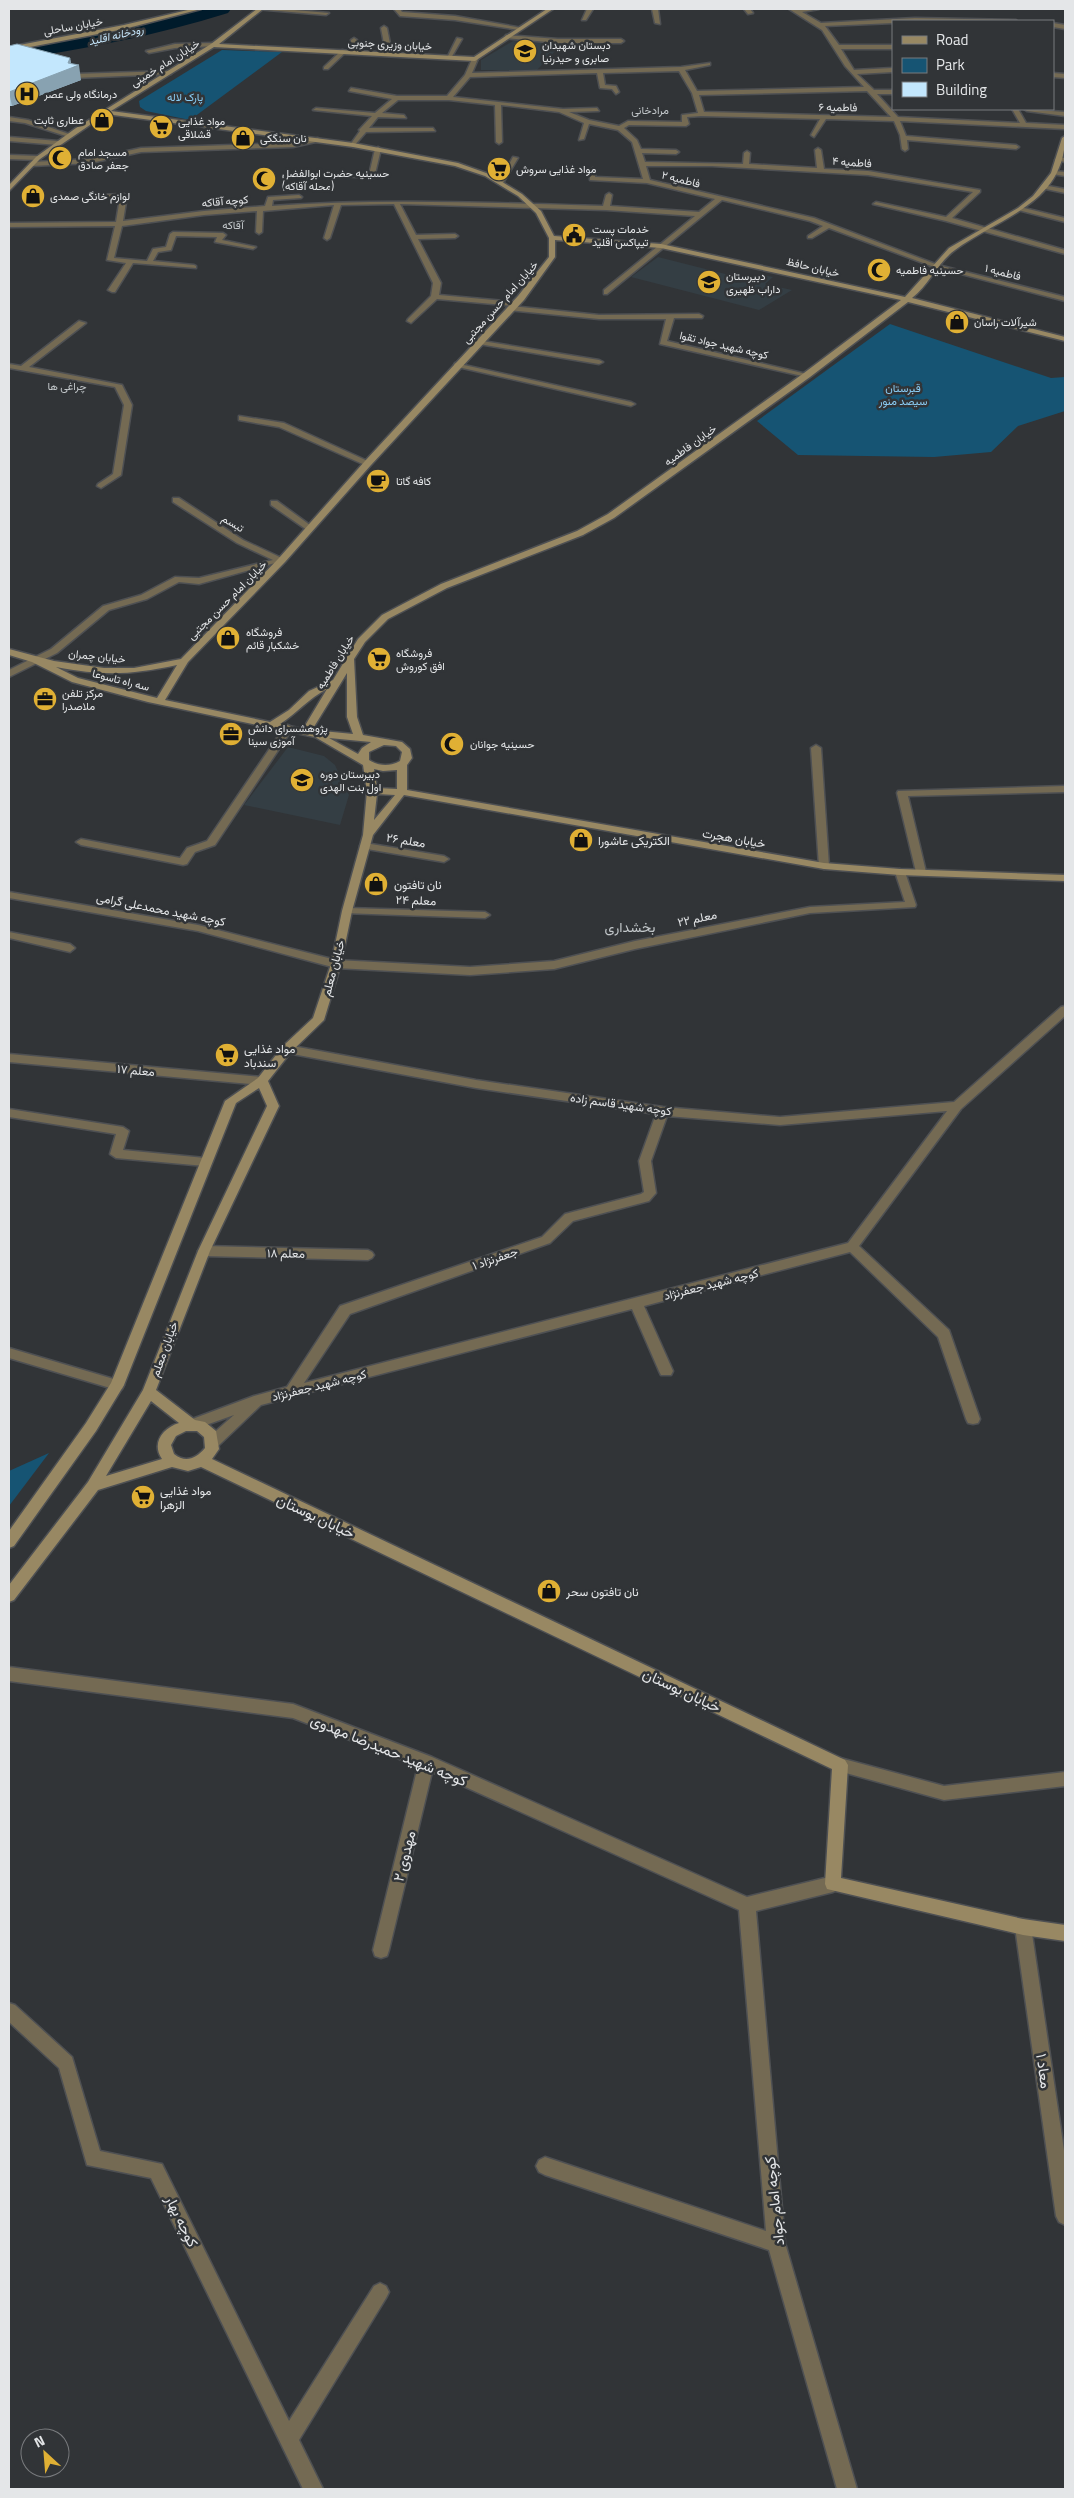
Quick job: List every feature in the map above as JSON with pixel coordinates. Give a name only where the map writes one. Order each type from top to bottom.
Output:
[{"type":"main road","name":"خیابان ساحلی","points":[[9,49],[124,27],[198,9]]},
{"type":"main road","name":"خیابان امام خمینی","points":[[9,189],[38,158],[69,135],[213,45],[259,9]]},
{"type":"main road","points":[[475,59],[550,9]]},
{"type":"main road","name":"خیابان وزیری جنوبی","points":[[213,45],[475,59]]},
{"type":"main road","points":[[104,112],[353,145],[472,168],[501,182],[533,206],[545,222],[552,238]]},
{"type":"main road","name":"خیابان فاطمیه","points":[[310,733],[335,682],[351,661],[361,641],[385,617],[444,586],[600,522],[807,375],[906,299],[951,249],[1020,209],[1035,197],[1054,173],[1061,160],[1064,141]]},
{"type":"main road","name":"خیابان حافظ","points":[[552,238],[661,246],[906,299],[1065,339]]},
{"type":"main road","name":"خیابان امام حسن مجتبی","points":[[184,660],[282,560],[368,463],[513,306],[547,266],[552,257],[552,238]]},
{"type":"main road","name":"خیابان چمران","points":[[9,652],[36,661],[120,671],[144,669],[184,660]]},
{"type":"main road","name":"سه راه تاسوعا","points":[[36,661],[75,680],[160,701],[184,660]]},
{"type":"main road","points":[[351,661],[352,717],[359,737]]},
{"type":"main road","points":[[273,724],[292,712],[312,693],[335,682]]},
{"type":"main road","points":[[160,701],[310,733],[359,737],[399,744],[407,751],[408,756],[402,764],[389,769],[366,763],[310,733]]},
{"type":"main road","points":[[366,763],[363,753],[366,749],[385,742]]},
{"type":"main road","name":"خیابان معلم","points":[[9,1542],[91,1427],[117,1384],[231,1101],[262,1081],[287,1050],[318,1020],[336,964],[347,911],[366,841],[372,791],[366,763]]},
{"type":"main road","points":[[402,764],[402,792]]},
{"type":"main road","name":"خیابان هجرت","points":[[372,791],[402,792],[824,866],[900,872],[1065,878]]},
{"type":"main road","name":"خیابان معلم","points":[[366,841],[402,792]]},
{"type":"main road","name":"خیابان معلم","points":[[9,1596],[94,1486],[149,1392],[204,1251],[274,1106],[262,1081]]},
{"type":"main road","points":[[94,1486],[171,1462],[186,1465],[202,1461],[212,1449],[213,1442],[207,1430],[192,1425],[149,1392]]},
{"type":"main road","points":[[171,1462],[164,1451],[166,1439],[176,1429],[192,1425]]},
{"type":"main road","name":"خیابان بوستان","points":[[202,1461],[840,1765]]},
{"type":"main road","points":[[840,1765],[833,1884],[1023,1927],[1065,1933]]},
{"type":"street","points":[[259,9],[326,13]]},
{"type":"street","points":[[397,9],[400,14],[458,15],[519,28]]},
{"type":"street","points":[[584,19],[590,9]]},
{"type":"street","points":[[655,9],[658,23]]},
{"type":"street","points":[[794,10],[816,9]]},
{"type":"street","points":[[794,10],[819,25],[838,47],[853,72],[882,100],[897,119],[905,138],[905,148]]},
{"type":"street","points":[[819,25],[892,21]]},
{"type":"street","points":[[384,28],[389,54]]},
{"type":"street","points":[[506,37],[558,42],[621,41]]},
{"type":"street","points":[[448,57],[459,39]]},
{"type":"street","points":[[354,40],[355,52]]},
{"type":"street","points":[[149,51],[175,46],[213,45]]},
{"type":"street","points":[[838,47],[892,47]]},
{"type":"street","points":[[326,68],[344,51]]},
{"type":"street","points":[[449,98],[468,75],[475,59]]},
{"type":"street","points":[[468,75],[600,73],[681,69],[708,64]]},
{"type":"street","points":[[560,110],[587,122],[620,128],[628,123],[686,124],[684,116],[701,114],[695,92],[681,69]]},
{"type":"street","points":[[853,72],[892,70]]},
{"type":"street","points":[[74,76],[169,73]]},
{"type":"street","points":[[600,73],[602,87],[614,87],[616,92]]},
{"type":"street","points":[[352,90],[397,98],[449,98],[560,110],[597,110]]},
{"type":"street","points":[[695,92],[872,90],[892,92]]},
{"type":"street","points":[[353,145],[362,130],[376,115],[397,98]]},
{"type":"street","points":[[882,100],[892,100]]},
{"type":"street","points":[[498,102],[499,142]]},
{"type":"street","points":[[316,110],[404,118]]},
{"type":"street","points":[[1015,110],[1024,125]]},
{"type":"street","points":[[1035,110],[1065,114]]},
{"type":"street","name":"فاطمیه ۶","points":[[701,114],[897,119],[1065,127]]},
{"type":"street","points":[[814,134],[824,117]]},
{"type":"street","points":[[9,119],[26,121],[69,135]]},
{"type":"street","points":[[581,139],[587,122]]},
{"type":"street","name":"فاطمیه ۲","points":[[620,128],[635,141],[647,181],[812,219],[936,266]]},
{"type":"street","points":[[362,130],[433,130]]},
{"type":"street","points":[[905,138],[1016,147]]},
{"type":"street","points":[[9,139],[58,143]]},
{"type":"street","points":[[32,164],[91,161],[141,150],[293,145],[318,140]]},
{"type":"street","points":[[342,175],[372,176],[378,149]]},
{"type":"street","points":[[818,150],[821,170]]},
{"type":"street","points":[[638,151],[676,152]]},
{"type":"street","points":[[746,153],[746,166]]},
{"type":"street","points":[[9,157],[38,158]]},
{"type":"street","points":[[501,182],[515,158]]},
{"type":"street","name":"فاطمیه ۴","points":[[643,164],[746,166],[868,173],[978,191],[947,219]]},
{"type":"street","points":[[593,170],[592,179],[647,181]]},
{"type":"street","points":[[1054,173],[1065,174]]},
{"type":"street","points":[[1043,186],[1065,191]]},
{"type":"street","points":[[606,208],[609,195]]},
{"type":"street","points":[[97,197],[124,196],[120,224],[110,260],[150,261],[166,265],[194,266]]},
{"type":"street","points":[[268,208],[270,198],[299,197]]},
{"type":"street","points":[[607,292],[719,199]]},
{"type":"street","points":[[396,202],[437,283],[435,297],[411,321]]},
{"type":"street","name":"کوچه آقاکه","points":[[9,225],[120,224],[260,208],[338,203],[396,202],[606,208],[700,214]]},
{"type":"street","points":[[328,238],[338,203]]},
{"type":"street","points":[[876,204],[947,219],[1065,252]]},
{"type":"street","points":[[259,232],[260,208]]},
{"type":"street","points":[[1020,209],[1065,220]]},
{"type":"street","points":[[810,237],[827,226]]},
{"type":"street","points":[[150,261],[155,250],[169,249],[173,234],[222,235],[217,240],[253,247]]},
{"type":"street","points":[[415,237],[456,236]]},
{"type":"street","points":[[112,290],[131,261]]},
{"type":"street","name":"فاطمیه ۱","points":[[936,266],[1065,299]]},
{"type":"street","name":"کوچه شهید جواد تقوا","points":[[435,297],[599,317],[699,316]]},
{"type":"street","name":"کوچه شهید جواد تقوا","points":[[671,315],[663,342],[807,375]]},
{"type":"street","points":[[24,368],[82,323]]},
{"type":"street","points":[[479,342],[599,362]]},
{"type":"street","points":[[458,365],[631,404]]},
{"type":"street","points":[[9,366],[118,385],[128,405],[117,475],[101,486]]},
{"type":"street","points":[[242,418],[281,425],[368,463]]},
{"type":"street","name":"تبسم","points":[[176,500],[265,555],[282,560]]},
{"type":"street","points":[[274,503],[310,528]]},
{"type":"street","points":[[9,674],[54,651],[106,608],[144,597],[178,579],[199,581],[282,560]]},
{"type":"street","points":[[81,842],[183,862],[191,850],[211,843],[288,728]]},
{"type":"street","points":[[816,748],[824,866]]},
{"type":"street","points":[[921,872],[902,793],[1065,789]]},
{"type":"street","name":"معلم ۲۶","points":[[366,841],[444,859]]},
{"type":"street","name":"معلم ۲۲","points":[[336,964],[470,971],[554,965],[635,945],[810,910],[911,905],[900,872]]},
{"type":"street","name":"کوچه شهید محمدعلی گرامی","points":[[9,895],[198,928],[336,964]]},
{"type":"street","name":"معلم ۲۴","points":[[347,911],[485,915]]},
{"type":"street","points":[[9,934],[70,948]]},
{"type":"street","points":[[973,1419],[944,1334],[852,1247],[957,1106],[1065,1010]]},
{"type":"street","name":"کوچه شهید قاسم زاده","points":[[287,1050],[476,1084],[663,1111],[780,1121],[957,1106]]},
{"type":"street","name":"معلم ۱۷","points":[[9,1058],[262,1081]]},
{"type":"street","name":"جعفرنژاد ۱","points":[[291,1392],[345,1310],[546,1240],[570,1217],[645,1198],[650,1194],[645,1161],[663,1111]]},
{"type":"street","points":[[9,1113],[123,1131],[116,1154],[205,1162]]},
{"type":"street","name":"کوچه شهید جعفرنژاد","points":[[192,1425],[259,1400],[852,1247]]},
{"type":"street","name":"معلم ۱۸","points":[[204,1251],[368,1255]]},
{"type":"street","points":[[636,1303],[666,1371]]},
{"type":"street","points":[[9,1353],[117,1384]]},
{"type":"street","name":"کوچه شهید جعفرنژاد","points":[[213,1442],[259,1400]]},
{"type":"street","name":"کوچه شهید حمیدرضا مهدوی","points":[[9,1674],[293,1711],[427,1762],[747,1905]]},
{"type":"street","name":"مهدوی ۲","points":[[382,1950],[427,1762]]},
{"type":"street","points":[[840,1765],[944,1793],[1065,1779]]},
{"type":"street","points":[[747,1905],[833,1884]]},
{"type":"street","name":"کوچه امام جواد","points":[[747,1905],[776,2242],[848,2489]]},
{"type":"street","name":"معاد ۱","points":[[1023,1927],[1065,2216]]},
{"type":"street","name":"کوچه بهار","points":[[9,2011],[66,2063],[94,2159],[156,2170],[313,2489]]},
{"type":"street","points":[[545,2166],[776,2242]]},
{"type":"street","points":[[290,2439],[380,2292]]},
{"type":"shaded area","name":"دبستان شهیدان صابری و حیدرنیا","points":[[513,41],[562,44],[536,71],[481,70],[481,60]]},
{"type":"shaded area","name":"دبیرستان داراب ظهیری","points":[[658,257],[753,281],[763,275],[773,277],[765,284],[792,290],[759,310],[631,277]]},
{"type":"shaded area","name":"دبیرستان دوره اول بنت الهدی","points":[[288,747],[324,756],[335,765],[349,795],[340,825],[244,805]]},
{"type":"green space","name":"پارک لاله","points":[[222,50],[282,52],[190,120],[146,111],[140,107],[139,101]]},
{"type":"green space","name":"قبرستان سیصد منور","points":[[890,324],[1051,378],[1065,377],[1065,411],[1018,426],[991,452],[934,457],[798,455],[757,421]]},
{"type":"green space","points":[[49,1453],[9,1506],[9,1471]]},
{"type":"building","points":[[17,44],[70,58],[68,63],[79,65],[9,92],[9,46]]},
{"type":"waterway","name":"رودخانه اقلید","points":[[9,54],[108,38],[185,20],[221,9]]},
{"type":"place","name":"دبستان شهیدان صابری و حیدرنیا","points":[[525,51]]},
{"type":"place","name":"درمانگاه ولی عصر","points":[[27,94]]},
{"type":"place","name":"عطاری ثابت","points":[[102,120]]},
{"type":"place","name":"مواد غذایی قشلاقی","points":[[161,127]]},
{"type":"place","name":"نان سنگکی","points":[[243,138]]},
{"type":"place","name":"مسجد امام جعفر صادق","points":[[60,158]]},
{"type":"place","name":"مواد غذایی سروش","points":[[499,169]]},
{"type":"place","name":"حسینیه حضرت ابوالفضل (محله آقاکه)","points":[[264,179]]},
{"type":"place","name":"لوازم خانگی صمدی","points":[[33,196]]},
{"type":"place","name":"خدمات پست تیپاکس اقلید","points":[[574,235]]},
{"type":"place","name":"حسینیه فاطمیه","points":[[879,270]]},
{"type":"place","name":"دبیرستان داراب ظهیری","points":[[709,282]]},
{"type":"place","name":"شیرآلات راسان","points":[[957,322]]},
{"type":"place","name":"کافه گاتا","points":[[378,481]]},
{"type":"place","name":"فروشگاه خشکبار قائم","points":[[228,638]]},
{"type":"place","name":"فروشگاه افق کوروش","points":[[379,659]]},
{"type":"place","name":"مرکز تلفن ملاصدرا","points":[[45,699]]},
{"type":"place","name":"پژوهشسرای دانش آموزی سینا","points":[[231,734]]},
{"type":"place","name":"حسینیه جوانان","points":[[452,744]]},
{"type":"place","name":"دبیرستان دوره اول بنت الهدی","points":[[302,780]]},
{"type":"place","name":"الکتریکی عاشورا","points":[[581,840]]},
{"type":"place","name":"نان تافتون","points":[[376,884]]},
{"type":"place","name":"مواد غذایی سندباد","points":[[227,1055]]},
{"type":"place","name":"مواد غذایی الزهرا","points":[[143,1497]]},
{"type":"place","name":"نان تافتون سحر","points":[[549,1591]]},
{"type":"district","name":"مرادخانی","points":[[650,110]]},
{"type":"district","name":"آقاکه","points":[[233,225]]},
{"type":"district","name":"چراغی ها","points":[[67,386]]},
{"type":"district","name":"بخشداری","points":[[630,926]]}]
